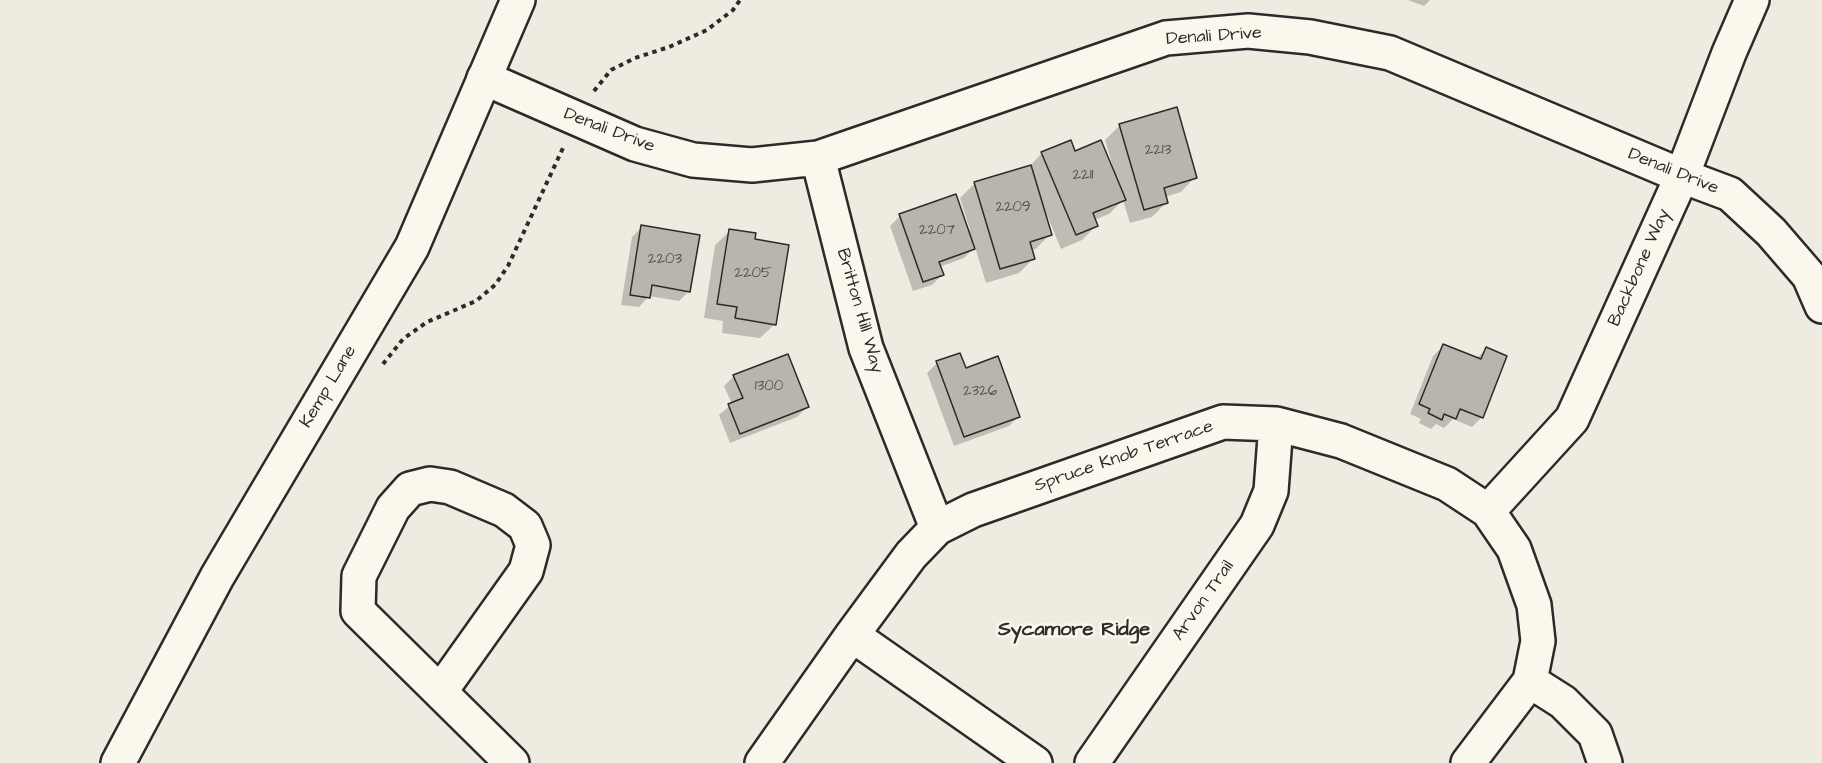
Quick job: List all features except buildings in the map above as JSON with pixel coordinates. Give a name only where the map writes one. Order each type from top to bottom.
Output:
[{"type":"street","name":"Kemp Lane","points":[[118,763],[217,577],[412,247],[518,0]]},
{"type":"street","name":"Backbone Way","points":[[1488,511],[1572,419],[1682,176],[1752,0]]},
{"type":"street","name":"Denali Drive","points":[[484,78],[635,144],[693,160],[752,165],[818,158],[1166,38],[1248,31],[1310,37],[1390,53],[1730,194],[1771,232],[1809,276],[1822,306]]},
{"type":"street","name":"Britton Hill Way","points":[[818,158],[866,348],[937,528]]},
{"type":"street","name":"Spruce Knob Terrace","points":[[762,763],[911,555],[937,528],[973,510],[1224,422],[1276,424],[1341,441],[1446,484],[1488,511],[1514,549],[1534,605],[1538,641],[1530,681],[1468,763]]},
{"type":"street","name":"Arvon Trail","points":[[1092,763],[1257,525],[1271,491],[1276,424]]},
{"type":"street","points":[[440,692],[526,570],[533,545],[525,526],[504,510],[450,487],[430,484],[410,489],[393,508],[359,576],[358,610],[440,692],[512,763]]},
{"type":"street","points":[[852,635],[1035,763]]},
{"type":"street","points":[[1530,681],[1563,702],[1595,734],[1605,763]]},
{"type":"path","points":[[591,94],[611,70],[635,58],[669,47],[707,30],[733,10],[740,0]]},
{"type":"path","points":[[381,366],[402,339],[427,322],[476,301],[495,285],[508,266],[564,147]]},
{"type":"district","name":"Sycamore Ridge","points":[[1074,631]]}]
